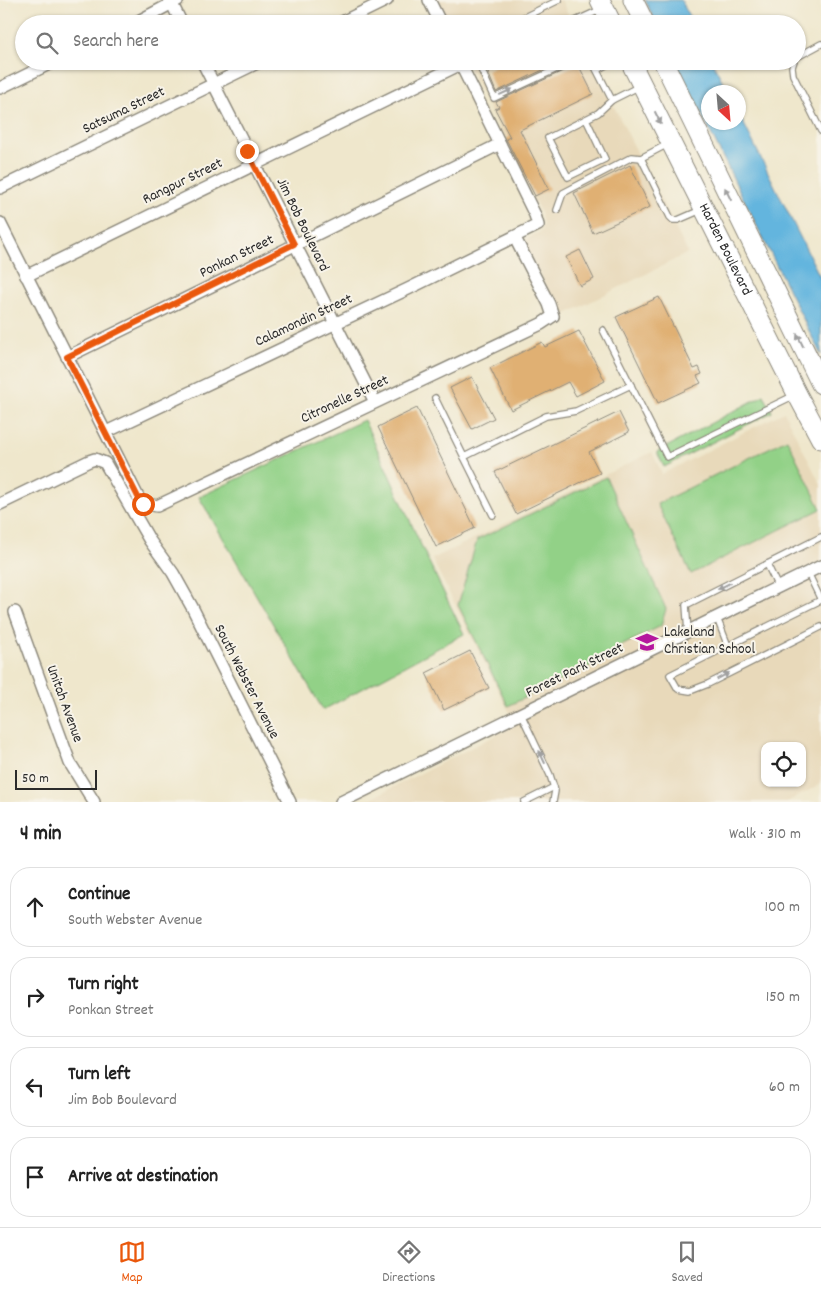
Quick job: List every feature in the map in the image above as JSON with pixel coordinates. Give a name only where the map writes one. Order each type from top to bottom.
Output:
[{"type":"main road","points":[[633,0],[640,15]]},
{"type":"main road","name":"Harden Boulevard","points":[[634,70],[703,209],[821,439]]},
{"type":"main road","name":"Harden Boulevard","points":[[667,70],[821,384]]},
{"type":"street","points":[[356,15],[387,0]]},
{"type":"street","points":[[429,0],[436,15]]},
{"type":"street","points":[[149,15],[173,1],[178,15]]},
{"type":"street","points":[[0,88],[37,70]]},
{"type":"street","name":"Jim Bob Boulevard","points":[[207,70],[334,323],[376,402]]},
{"type":"street","name":"Satsuma Street","points":[[0,188],[243,70]]},
{"type":"street","name":"Rangpur Street","points":[[26,276],[444,70]]},
{"type":"street","points":[[464,70],[500,144]]},
{"type":"street","name":"Calamondin Street","points":[[106,432],[538,226],[535,215],[500,144]]},
{"type":"street","name":"Ponkan Street","points":[[67,357],[500,144]]},
{"type":"street","points":[[0,223],[106,432]]},
{"type":"street","name":"Citronelle Street","points":[[106,432],[139,499],[143,504],[149,506],[163,504],[532,328],[553,316],[549,304],[515,238]]},
{"type":"street","name":"South Webster Avenue","points":[[0,504],[89,461],[95,459],[108,466],[150,540],[174,576],[219,659],[290,802]]},
{"type":"street","name":"Forest Park Street","points":[[341,802],[821,566]]},
{"type":"street","name":"Unitah Avenue","points":[[15,612],[70,763],[94,802]]},
{"type":"lane","points":[[528,15],[559,0]]},
{"type":"lane","points":[[806,52],[821,44]]},
{"type":"lane","points":[[481,70],[494,98],[555,70]]},
{"type":"lane","points":[[596,70],[612,100]]},
{"type":"lane","points":[[792,70],[821,131]]},
{"type":"lane","points":[[586,119],[606,160],[568,177],[548,138],[586,119],[598,114],[612,100],[642,85]]},
{"type":"lane","points":[[557,210],[563,194],[632,157],[641,158],[670,143]]},
{"type":"lane","points":[[641,158],[673,220],[678,220],[703,209]]},
{"type":"lane","points":[[603,330],[667,457],[797,394]]},
{"type":"lane","points":[[464,457],[546,416],[576,411],[631,385]]},
{"type":"lane","points":[[435,398],[493,515]]},
{"type":"lane","points":[[688,632],[686,605],[821,537]]},
{"type":"lane","points":[[767,564],[779,587]]},
{"type":"lane","points":[[808,573],[821,600],[670,675],[678,689],[690,691],[708,684],[821,627]]},
{"type":"lane","points":[[716,618],[728,646]]},
{"type":"lane","points":[[521,714],[554,787],[553,802]]},
{"type":"lane","points":[[524,802],[554,787]]},
{"type":"shaded area","points":[[435,0],[561,0],[568,15],[442,15]]},
{"type":"shaded area","points":[[470,70],[596,70],[688,253],[558,318],[554,302],[523,241],[541,231],[543,224],[540,212]]},
{"type":"shaded area","name":"Lakeland Christian School","points":[[784,412],[821,485],[821,784],[787,802],[364,802],[516,725],[432,559],[652,452],[662,474]]},
{"type":"green space","points":[[764,395],[772,412],[664,467],[657,452]]},
{"type":"green space","points":[[364,420],[464,634],[323,710],[199,497]]},
{"type":"green space","points":[[787,439],[821,509],[691,574],[657,504]]},
{"type":"green space","points":[[606,477],[666,609],[661,626],[619,647],[620,651],[508,706],[458,605],[477,540]]},
{"type":"water","points":[[645,0],[681,0],[688,15],[652,15]]},
{"type":"water","points":[[679,70],[717,70],[724,85],[701,85],[701,113]]},
{"type":"water","points":[[746,128],[821,279],[821,355],[709,130],[746,130]]},
{"type":"building","points":[[487,70],[543,70],[496,92]]},
{"type":"building","points":[[565,70],[581,70],[593,94],[520,130],[549,189],[535,196],[506,139],[510,137],[495,109],[499,107],[496,102]]},
{"type":"building","points":[[630,165],[650,207],[593,233],[574,193]]},
{"type":"building","points":[[580,250],[594,279],[580,286],[566,257]]},
{"type":"building","points":[[659,297],[694,369],[699,367],[702,374],[697,376],[701,383],[658,403],[616,317]]},
{"type":"building","points":[[579,331],[605,381],[576,396],[568,382],[511,410],[490,368],[542,342],[545,347]]},
{"type":"building","points":[[472,377],[494,418],[472,429],[450,388]]},
{"type":"building","points":[[417,408],[475,528],[436,547],[378,427]]},
{"type":"building","points":[[619,412],[629,432],[589,452],[600,473],[516,514],[495,472]]},
{"type":"building","points":[[470,651],[489,688],[444,710],[426,673]]},
{"type":"place","name":"Lakeland Christian School","points":[[647,642]]},
{"type":"route","points":[[143,504],[67,357],[294,244],[247,151]]}]
